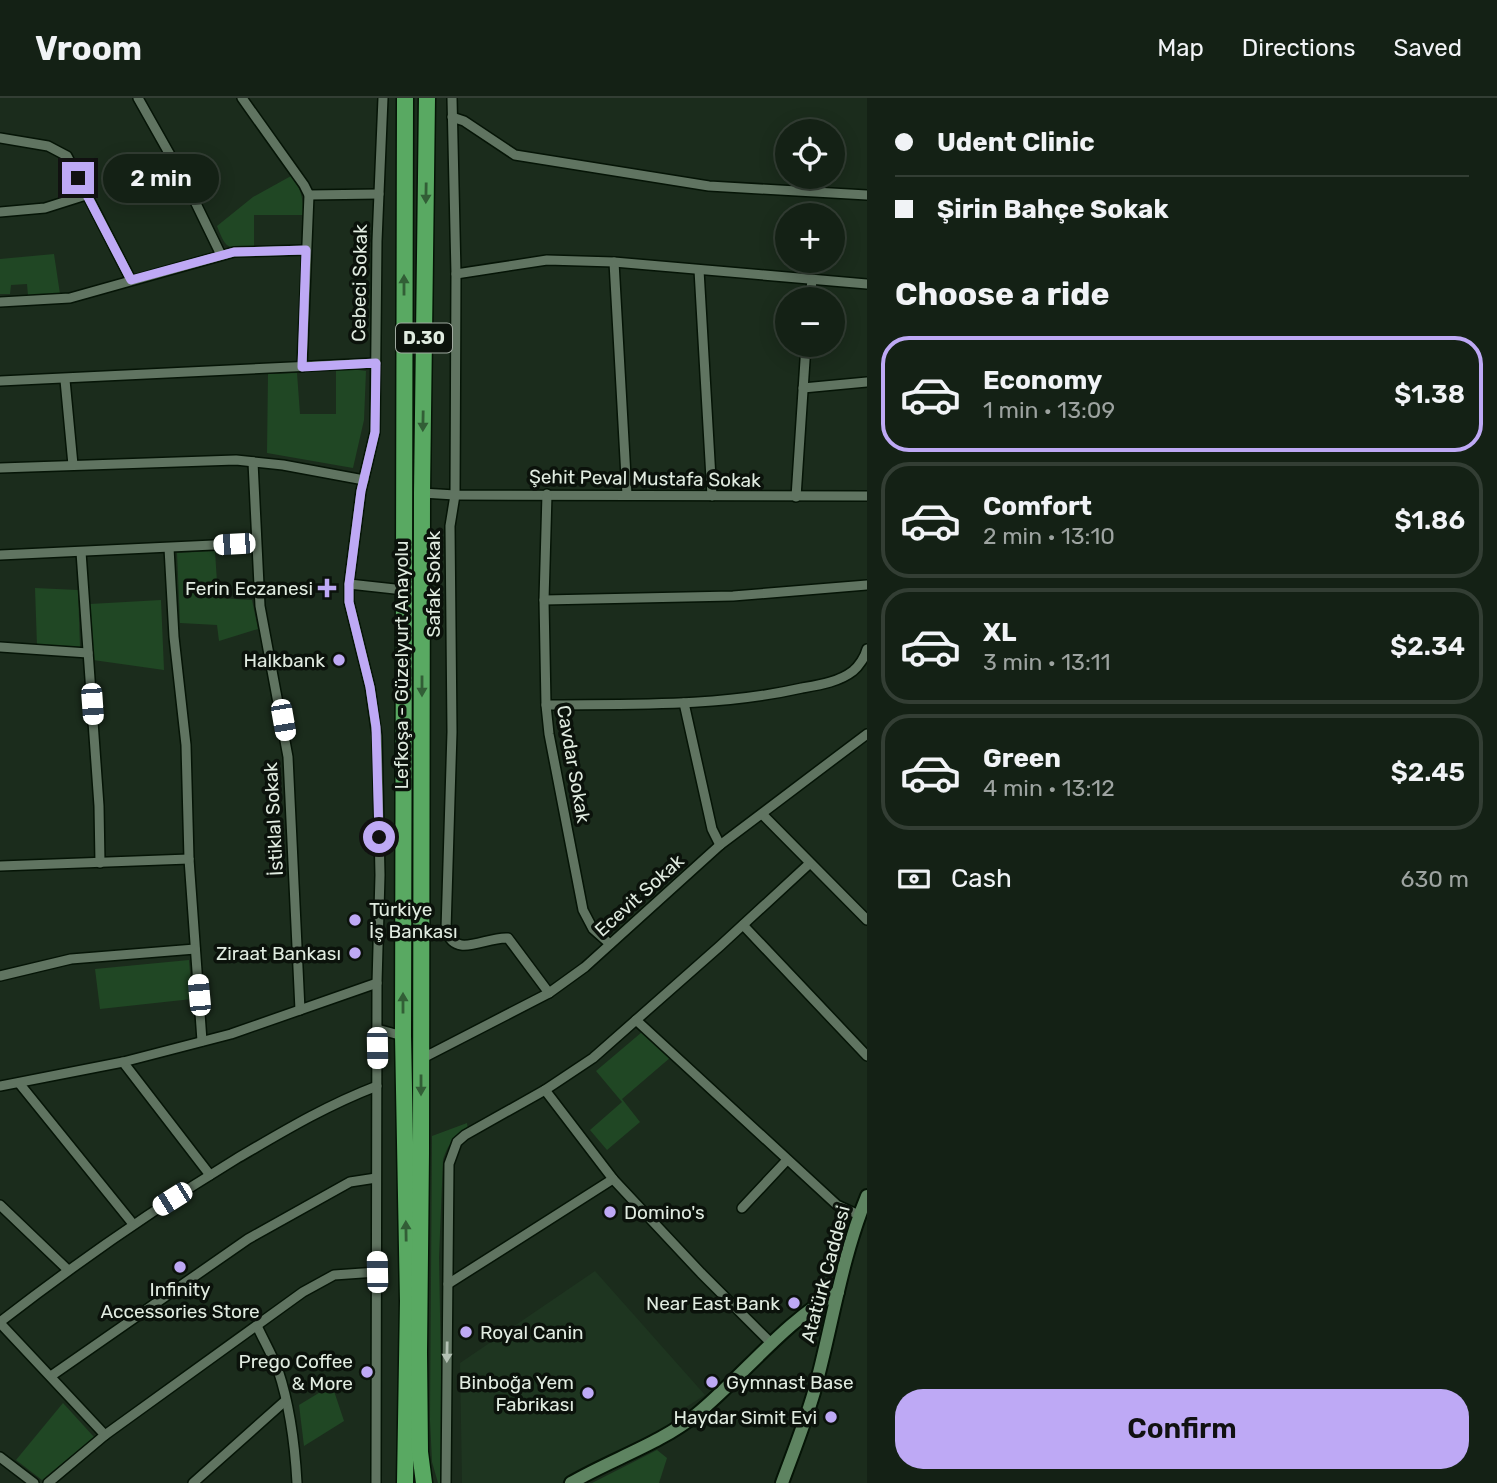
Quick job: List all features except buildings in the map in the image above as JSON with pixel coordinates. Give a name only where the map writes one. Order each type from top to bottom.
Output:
[{"type":"highway","name":"Lefkoşa - Güzelyurt Anayolu","points":[[405,98],[403,1036],[408,1301],[405,1483]]},
{"type":"highway","name":"Lefkoşa - Güzelyurt Anayolu","points":[[424,1483],[419,1404],[422,493],[427,98]]},
{"type":"street","points":[[138,98],[187,185],[221,255]]},
{"type":"street","points":[[242,98],[309,195],[302,367]]},
{"type":"street","name":"Cebeci Sokak","points":[[376,1483],[377,983],[380,874],[377,733],[370,687],[349,602],[349,584],[364,480],[375,432],[383,98]]},
{"type":"street","name":"Safak Sokak","points":[[452,98],[456,274],[455,495],[450,526],[452,732],[446,930],[449,939],[462,946],[508,938],[549,993]]},
{"type":"street","points":[[452,117],[464,121],[515,155],[709,186],[867,195]]},
{"type":"street","points":[[0,138],[48,146],[62,152],[71,161],[131,280]]},
{"type":"street","points":[[309,195],[379,194]]},
{"type":"street","points":[[0,212],[46,208],[86,195]]},
{"type":"street","points":[[0,302],[70,298],[221,255],[258,250],[306,250]]},
{"type":"street","points":[[456,274],[547,260],[614,262],[867,284]]},
{"type":"street","points":[[614,262],[627,495]]},
{"type":"street","points":[[699,270],[712,496]]},
{"type":"street","points":[[811,287],[812,280]]},
{"type":"street","points":[[796,497],[805,357]]},
{"type":"street","points":[[0,381],[65,380],[376,363]]},
{"type":"street","points":[[65,380],[73,465]]},
{"type":"street","points":[[803,388],[867,382]]},
{"type":"street","points":[[0,468],[253,462],[364,480]]},
{"type":"street","name":"İstiklal Sokak","points":[[253,462],[263,626],[288,757],[300,1010]]},
{"type":"street","name":"Şehit Peval Mustafa Sokak","points":[[422,493],[867,496]]},
{"type":"street","name":"Cavdar Sokak","points":[[547,494],[544,600],[549,734],[583,909],[593,929],[610,944]]},
{"type":"street","points":[[0,555],[256,543]]},
{"type":"street","points":[[169,548],[174,637],[186,745],[189,859],[202,1041]]},
{"type":"street","points":[[81,552],[99,806],[100,863]]},
{"type":"street","points":[[349,584],[404,590]]},
{"type":"street","points":[[544,600],[733,596],[867,585]]},
{"type":"street","points":[[0,647],[88,653]]},
{"type":"street","points":[[546,705],[684,703],[778,694],[835,680],[853,671],[867,649]]},
{"type":"street","points":[[684,703],[712,829],[719,845]]},
{"type":"street","name":"Ecevit Sokak","points":[[421,1059],[549,993],[585,967],[719,845],[867,734]]},
{"type":"street","points":[[762,814],[867,920]]},
{"type":"street","points":[[0,866],[189,859]]},
{"type":"street","points":[[446,1483],[449,1164],[452,1152],[465,1135],[545,1090],[593,1058],[809,864]]},
{"type":"street","points":[[743,925],[867,1056]]},
{"type":"street","points":[[0,976],[71,959],[195,950]]},
{"type":"street","points":[[0,1086],[123,1062],[231,1034],[377,983]]},
{"type":"street","points":[[636,1020],[837,1205],[859,1215]]},
{"type":"street","points":[[377,1029],[403,1036]]},
{"type":"street","points":[[123,1062],[210,1175]]},
{"type":"street","points":[[19,1083],[133,1224]]},
{"type":"street","points":[[105,1435],[0,1322],[133,1224],[210,1175],[335,1102],[377,1086]]},
{"type":"street","points":[[545,1090],[613,1179],[772,1344]]},
{"type":"street","points":[[742,1209],[787,1160]]},
{"type":"street","points":[[51,1376],[248,1239],[350,1182],[376,1178]]},
{"type":"street","points":[[448,1284],[613,1179]]},
{"type":"street","name":"Atatürk Caddesi","points":[[782,1483],[814,1392],[838,1292],[859,1215],[867,1196]]},
{"type":"street","points":[[1,1208],[68,1270]]},
{"type":"street","points":[[48,1483],[105,1435],[303,1292],[341,1273],[377,1272]]},
{"type":"street","points":[[571,1483],[679,1427],[697,1414],[820,1303],[838,1292]]},
{"type":"street","points":[[257,1326],[277,1368],[294,1447],[297,1483]]},
{"type":"street","points":[[193,1483],[285,1401]]},
{"type":"street","points":[[0,1457],[34,1483]]},
{"type":"shaded area","points":[[291,176],[301,194],[303,215],[254,215],[254,246],[234,247],[226,244],[217,226],[253,197]]},
{"type":"shaded area","points":[[54,254],[60,294],[28,296],[27,284],[11,285],[10,294],[0,294],[0,259]]},
{"type":"shaded area","points":[[336,367],[366,371],[364,420],[353,468],[267,453],[268,374],[297,373],[300,414],[336,414]]},
{"type":"shaded area","points":[[215,551],[218,598],[252,600],[258,629],[219,641],[217,625],[180,623],[177,553]]},
{"type":"shaded area","points":[[35,588],[78,590],[80,647],[37,646]]},
{"type":"shaded area","points":[[161,600],[164,670],[93,660],[90,604]]},
{"type":"shaded area","points":[[189,960],[192,999],[100,1009],[95,969]]},
{"type":"shaded area","points":[[642,1032],[671,1057],[622,1099],[640,1122],[607,1150],[590,1130],[622,1102],[596,1071]]},
{"type":"shaded area","points":[[467,1123],[468,1130],[452,1142],[443,1160],[439,1257],[443,1483],[438,1483],[432,1462],[430,1420],[432,1136]]},
{"type":"shaded area","points":[[595,1271],[705,1395],[677,1413],[667,1428],[561,1483],[462,1483],[460,1363]]},
{"type":"shaded area","points":[[332,1385],[344,1421],[304,1446],[299,1405]]},
{"type":"shaded area","points":[[63,1403],[94,1437],[42,1480],[16,1460]]},
{"type":"shaded area","points":[[657,1450],[667,1458],[659,1483],[592,1483]]},
{"type":"place","name":"Ferin Eczanesi","points":[[327,588]]},
{"type":"place","name":"Halkbank","points":[[339,660]]},
{"type":"place","name":"Türkiye İş Bankası","points":[[355,920]]},
{"type":"place","name":"Ziraat Bankası","points":[[355,953]]},
{"type":"place","name":"Domino's","points":[[610,1212]]},
{"type":"place","name":"Infinity Accessories Store","points":[[180,1267]]},
{"type":"place","name":"Near East Bank","points":[[794,1303]]},
{"type":"place","name":"Royal Canin","points":[[466,1332]]},
{"type":"place","name":"Prego Coffee & More","points":[[367,1372]]},
{"type":"place","name":"Gymnast Base","points":[[712,1382]]},
{"type":"place","name":"Binboğa Yem Fabrikası","points":[[588,1393]]},
{"type":"place","name":"Haydar Simit Evi","points":[[831,1417]]},
{"type":"route","points":[[78,178],[131,280],[234,252],[306,250],[302,367],[376,363],[375,432],[361,491],[350,565],[349,602],[370,687],[376,727],[379,837]]}]
